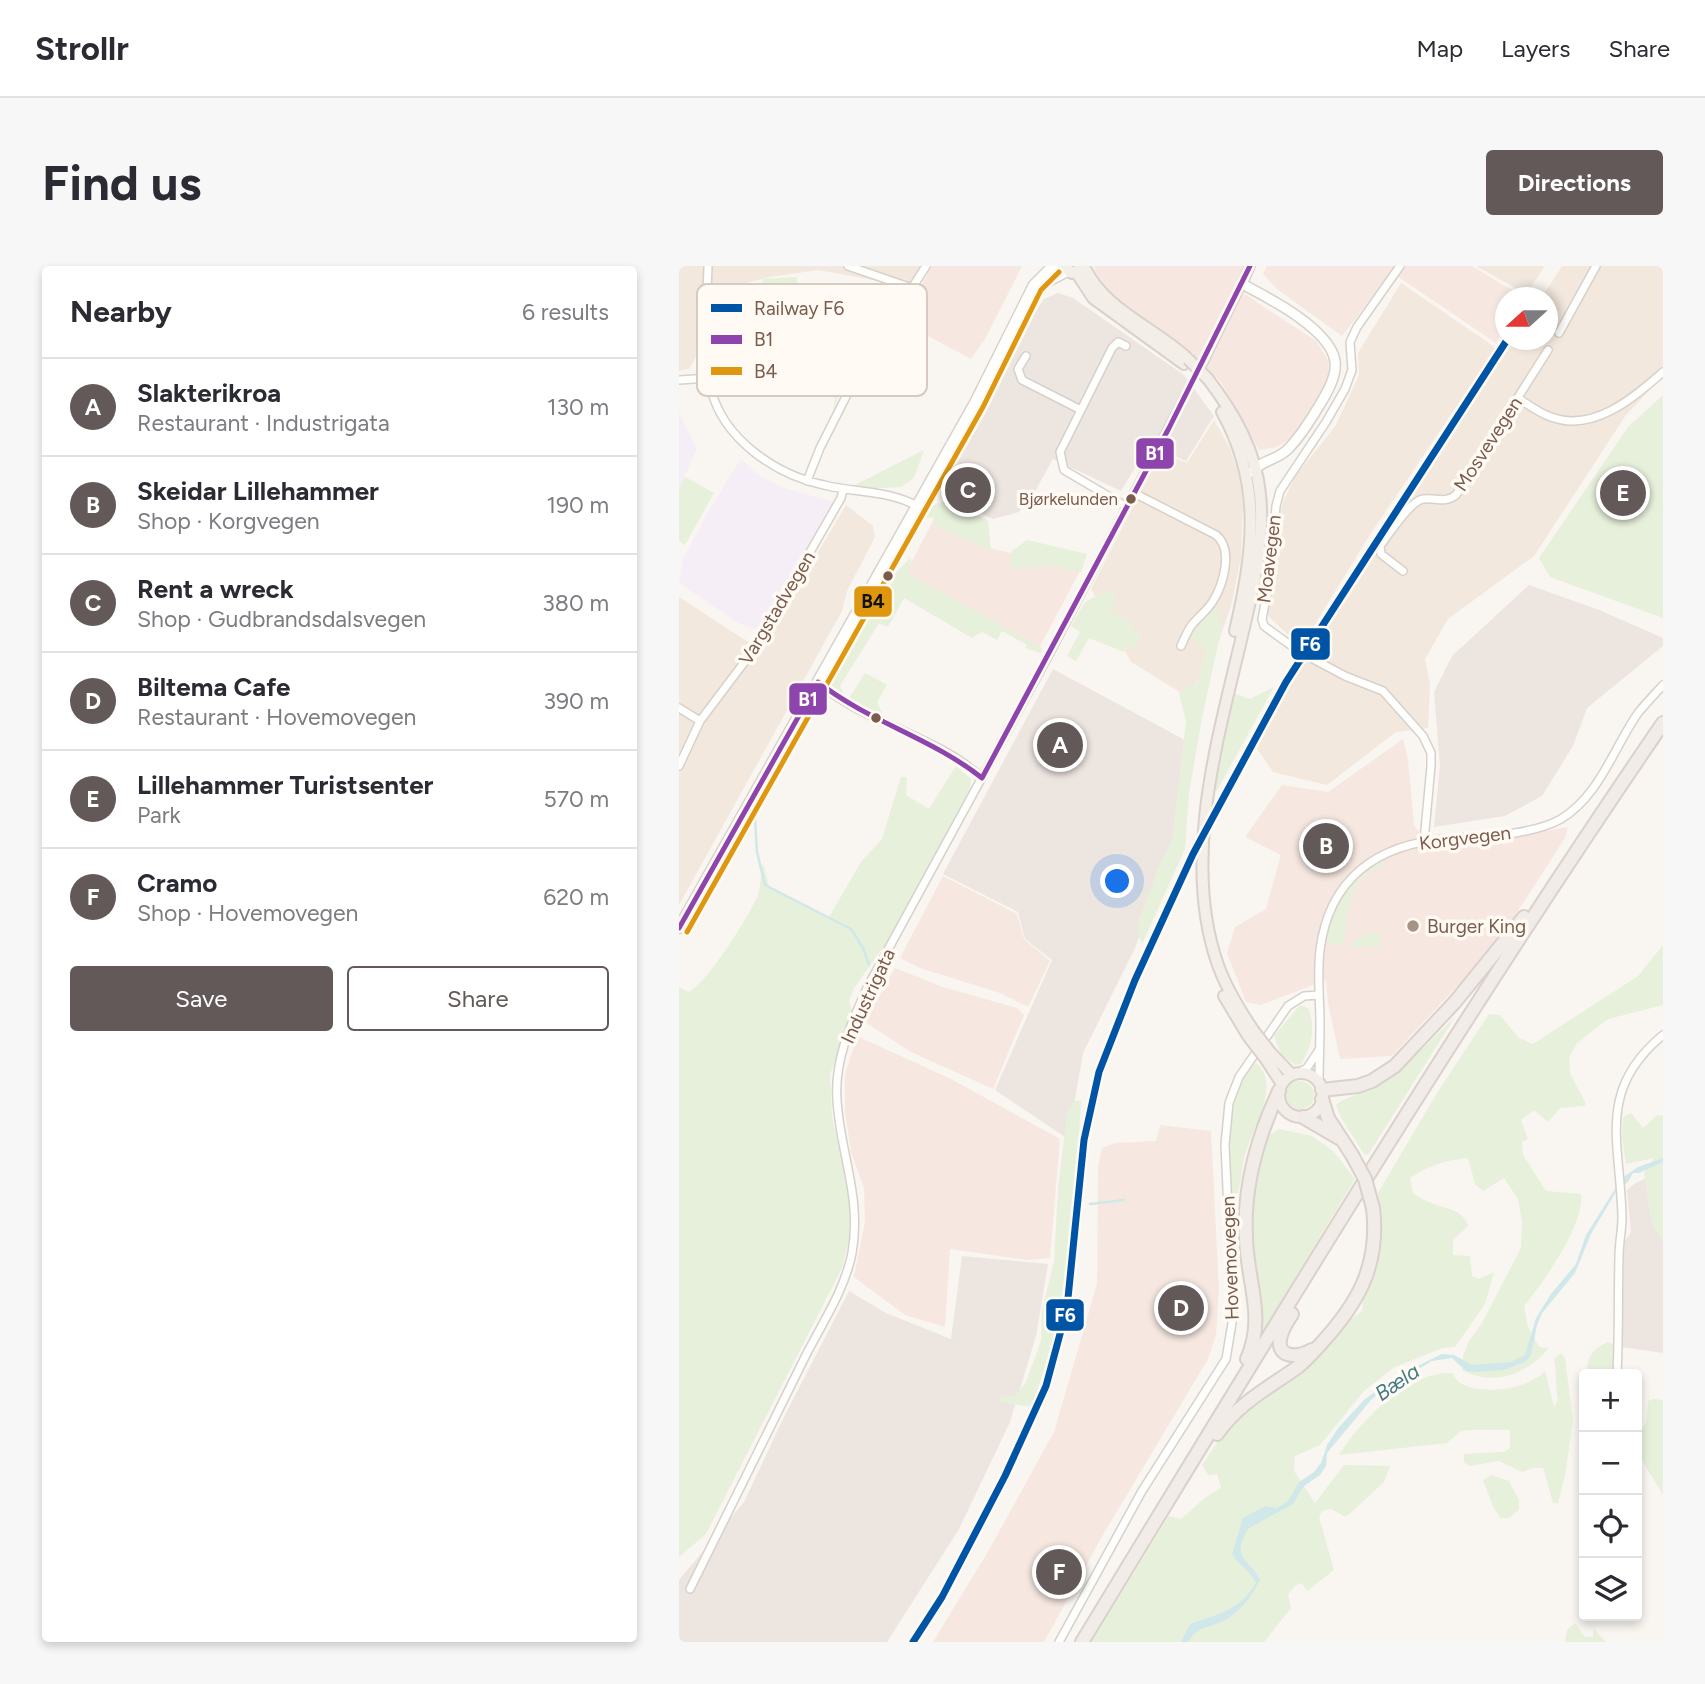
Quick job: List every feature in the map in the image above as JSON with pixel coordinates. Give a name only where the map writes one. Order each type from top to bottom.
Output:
[{"type":"highway","points":[[1082,1642],[1481,997],[1663,723]]},
{"type":"highway","points":[[1164,1507],[1185,1486],[1230,1416],[1255,1395],[1296,1369],[1342,1320],[1368,1272],[1375,1241],[1373,1208],[1365,1179],[1325,1110],[1321,1091],[1345,1089],[1372,1081],[1395,1066],[1414,1048],[1495,956],[1590,821],[1611,799]]},
{"type":"highway","points":[[1113,1590],[1121,1569],[1239,1373],[1255,1340],[1257,1318],[1246,1252],[1247,1193],[1255,1152],[1281,1088]]},
{"type":"highway","points":[[1303,1117],[1341,1139]]},
{"type":"highway","points":[[1319,1346],[1300,1356],[1292,1356],[1282,1349],[1280,1336],[1346,1225],[1355,1208],[1360,1189]]},
{"type":"main road","points":[[679,928],[975,403],[1034,285],[1053,266]]},
{"type":"main road","points":[[1029,298],[1048,281],[1074,268],[1105,297],[1186,361],[1234,434],[1253,481]]},
{"type":"main road","points":[[1201,382],[1234,418],[1254,465],[1253,481],[1261,536],[1255,576],[1209,782],[1203,861],[1206,916],[1215,957],[1251,1033],[1268,1055],[1294,1074],[1309,1075],[1321,1091],[1317,1110],[1303,1117],[1290,1114],[1283,1108],[1281,1088],[1268,1055]]},
{"type":"main road","points":[[1281,1088],[1294,1074]]},
{"type":"street","points":[[708,266],[708,284]]},
{"type":"street","points":[[848,266],[900,284]]},
{"type":"street","points":[[915,284],[926,266]]},
{"type":"street","points":[[1203,363],[1250,266]]},
{"type":"street","name":"Moavegen","points":[[1400,266],[1357,327],[1350,342],[1352,370],[1340,399],[1280,491],[1276,506],[1270,578],[1262,619],[1264,626],[1300,652],[1345,676],[1383,691],[1423,737],[1430,753],[1431,766],[1424,841]]},
{"type":"street","points":[[1559,333],[1596,266]]},
{"type":"street","points":[[1242,284],[1273,301],[1321,336],[1334,359],[1335,367],[1329,388],[1303,431],[1253,481]]},
{"type":"street","points":[[1126,346],[1118,342],[1112,348],[1060,452],[1064,470],[1127,507]]},
{"type":"street","name":"Mosvevegen","points":[[1403,571],[1381,554],[1380,546],[1416,502],[1426,499],[1445,501],[1456,495],[1548,350]]},
{"type":"street","points":[[1026,356],[1018,369],[1022,380],[1081,410]]},
{"type":"street","points":[[1518,398],[1553,418],[1583,420],[1623,404],[1663,372]]},
{"type":"street","points":[[679,380],[697,379]]},
{"type":"street","name":"Industrigata","points":[[691,1589],[828,1313],[848,1265],[854,1229],[853,1202],[837,1101],[838,1068],[867,988],[1134,493],[1201,382]]},
{"type":"street","points":[[715,396],[719,408],[743,441],[786,473],[843,490],[894,495],[917,506]]},
{"type":"street","points":[[807,481],[846,396]]},
{"type":"street","points":[[1254,465],[1282,454]]},
{"type":"street","name":"Vargstadvegen","points":[[679,766],[700,721],[755,648],[805,564],[843,490]]},
{"type":"street","points":[[1134,493],[1216,535],[1223,543],[1226,562],[1216,596],[1192,625],[1181,646]]},
{"type":"street","points":[[818,682],[842,701],[932,745],[982,778]]},
{"type":"street","name":"Korgvegen","points":[[1321,1091],[1318,972],[1324,929],[1343,890],[1371,860],[1424,841],[1529,830],[1560,819],[1583,802],[1638,714],[1662,689]]},
{"type":"street","points":[[679,708],[700,721]]},
{"type":"street","name":"Hovemovegen","points":[[1059,1642],[1142,1491],[1226,1359],[1233,1317],[1225,1145],[1229,1103],[1243,1070],[1288,1006],[1304,996],[1319,995]]},
{"type":"street","points":[[1617,1369],[1622,1219],[1615,1138],[1618,1106],[1624,1083],[1632,1067],[1663,1035]]},
{"type":"street","points":[[1294,1074],[1307,1068],[1319,1049]]},
{"type":"shaded area","points":[[679,266],[929,266],[918,284],[892,284],[818,270],[742,284],[697,284],[697,355],[689,369],[679,371]]},
{"type":"shaded area","points":[[931,266],[1022,266],[985,339],[971,359],[927,335],[927,284],[922,284]]},
{"type":"shaded area","points":[[1094,266],[1243,266],[1234,287],[1316,341],[1329,362],[1328,381],[1298,433],[1277,447],[1259,450],[1221,382],[1197,358],[1113,298]]},
{"type":"shaded area","points":[[1267,266],[1472,266],[1507,287],[1495,287],[1495,342],[1391,272],[1342,336],[1277,289],[1263,274]]},
{"type":"shaded area","points":[[1476,266],[1545,266],[1531,287],[1514,287]]},
{"type":"shaded area","points":[[1562,266],[1663,266],[1663,376],[1626,415],[1534,556],[1448,619],[1425,659],[1430,684],[1428,728],[1396,732],[1327,785],[1273,772],[1257,748],[1268,723],[1302,662],[1507,350],[1558,350],[1558,287],[1548,287]]},
{"type":"shaded area","points":[[1401,283],[1495,347],[1369,536],[1301,647],[1265,613],[1276,535],[1283,502],[1295,477],[1336,425],[1359,375],[1358,353]]},
{"type":"shaded area","points":[[1058,293],[1073,298],[1184,375],[1214,416],[1186,461],[1149,445],[1121,491],[1053,459],[1033,495],[1019,512],[993,519],[936,491],[1021,332],[1044,299]]},
{"type":"shaded area","points":[[679,413],[697,449],[679,488]]},
{"type":"shaded area","points":[[1214,420],[1230,448],[1240,478],[1243,506],[1241,558],[1231,606],[1208,672],[1183,694],[1131,662],[1091,589],[1161,452],[1187,463]]},
{"type":"shaded area","points":[[741,459],[757,474],[781,487],[834,502],[759,630],[740,624],[679,583],[683,559]]},
{"type":"shaded area","points":[[846,505],[873,526],[875,537],[847,591],[842,611],[679,905],[679,597],[748,642],[760,643],[770,633]]},
{"type":"shaded area","points":[[935,517],[989,548],[1081,569],[1039,648],[906,573]]},
{"type":"shaded area","points":[[1529,585],[1599,610],[1663,638],[1663,646],[1587,708],[1573,746],[1542,796],[1505,816],[1434,827],[1440,766],[1434,692],[1452,656]]},
{"type":"shaded area","points":[[1053,669],[1185,740],[1173,841],[1135,948],[1083,1053],[1068,1139],[995,1090],[1052,960],[1025,939],[1018,912],[943,874]]},
{"type":"shaded area","points":[[1403,739],[1408,760],[1414,825],[1433,851],[1568,827],[1565,838],[1498,942],[1392,1056],[1340,1059],[1326,980],[1261,1005],[1246,1002],[1227,953],[1235,927],[1266,909],[1281,855],[1245,837],[1282,785],[1328,792]]},
{"type":"shaded area","points":[[943,876],[1017,914],[1024,939],[1050,961],[1028,1007],[1000,993],[920,968],[900,958]]},
{"type":"shaded area","points":[[895,968],[943,987],[1017,1008],[1024,1015],[993,1089],[911,1052],[865,1022]]},
{"type":"shaded area","points":[[857,1036],[951,1079],[1060,1139],[1050,1258],[1027,1260],[950,1249],[945,1327],[905,1315],[854,1277],[865,1222],[864,1188],[851,1152],[845,1111],[845,1075]]},
{"type":"shaded area","points":[[1160,1125],[1211,1131],[1219,1289],[1216,1335],[1208,1359],[1104,1533],[1044,1642],[933,1642],[989,1550],[1054,1432],[1097,1284],[1098,1167],[1102,1148],[1115,1143],[1156,1141]]},
{"type":"shaded area","points":[[1663,1170],[1663,1353],[1622,1347],[1624,1243],[1631,1232],[1627,1190]]},
{"type":"shaded area","points":[[962,1256],[1048,1264],[1036,1336],[1010,1422],[959,1529],[887,1642],[679,1642],[679,1580],[744,1502],[849,1291],[886,1313],[951,1339]]},
{"type":"green space","points":[[797,277],[797,284],[762,284],[763,279]]},
{"type":"green space","points":[[1663,395],[1663,618],[1550,577],[1539,558],[1628,427]]},
{"type":"green space","points":[[924,450],[914,478],[901,487],[859,489],[855,485]]},
{"type":"green space","points":[[685,477],[714,493],[685,545],[679,541],[679,488]]},
{"type":"green space","points":[[950,500],[988,521],[991,551],[936,526],[933,517],[924,518],[912,537],[908,534],[924,508]]},
{"type":"green space","points":[[1027,540],[1087,554],[1081,572],[1051,566],[1010,569],[1012,551]]},
{"type":"green space","points":[[910,558],[912,562],[907,573],[1042,648],[1041,653],[1025,648],[1027,645],[1002,631],[997,640],[982,632],[972,638],[904,598],[888,627],[879,623],[840,686],[843,692],[835,692],[832,678],[858,623],[877,605],[896,573]]},
{"type":"green space","points":[[1105,591],[1113,591],[1117,598],[1111,610],[1130,620],[1135,631],[1142,633],[1135,648],[1128,645],[1124,652],[1089,638],[1076,661],[1067,656],[1080,632],[1071,626],[1085,602]]},
{"type":"green space","points":[[1217,603],[1221,631],[1189,793],[1185,849],[1142,944],[1138,934],[1139,920],[1158,868],[1172,840],[1186,721],[1179,693],[1198,682],[1206,649],[1191,636]]},
{"type":"green space","points":[[865,673],[887,685],[877,702],[882,713],[878,715],[849,698]]},
{"type":"green space","points":[[1274,687],[1216,792],[1215,776],[1233,693],[1250,699]]},
{"type":"green space","points":[[956,766],[971,779],[970,789],[889,939],[854,988],[849,1001],[852,1010],[830,1075],[832,1117],[849,1192],[850,1235],[842,1268],[706,1534],[679,1557],[679,987],[689,992],[697,986],[727,948],[758,895],[763,863],[769,886],[829,917],[861,862],[882,839],[901,777],[907,777],[906,795],[929,809]]},
{"type":"green space","points":[[1379,859],[1385,864],[1369,872],[1352,895],[1344,942],[1330,945],[1326,938],[1339,904],[1360,875]]},
{"type":"green space","points":[[1370,931],[1381,934],[1381,946],[1351,948],[1351,944]]},
{"type":"green space","points":[[1663,945],[1663,1005],[1608,1019],[1577,1043],[1569,1058],[1570,1073],[1586,1104],[1560,1108],[1548,1122],[1534,1110],[1521,1120],[1528,1139],[1522,1142],[1523,1155],[1546,1191],[1581,1194],[1570,1237],[1524,1306],[1528,1327],[1539,1347],[1549,1348],[1531,1365],[1509,1375],[1486,1377],[1462,1370],[1463,1356],[1469,1341],[1482,1323],[1521,1248],[1522,1222],[1518,1199],[1504,1178],[1483,1191],[1475,1184],[1468,1158],[1437,1164],[1416,1174],[1410,1178],[1413,1193],[1457,1212],[1468,1226],[1453,1240],[1453,1255],[1470,1256],[1472,1276],[1479,1279],[1494,1272],[1485,1304],[1455,1347],[1442,1348],[1393,1368],[1364,1391],[1320,1445],[1295,1456],[1294,1471],[1315,1503],[1344,1465],[1390,1466],[1384,1482],[1346,1517],[1331,1509],[1322,1511],[1319,1517],[1334,1570],[1307,1591],[1302,1583],[1296,1585],[1288,1594],[1291,1608],[1264,1642],[1091,1642],[1169,1516],[1181,1519],[1221,1488],[1217,1474],[1208,1475],[1202,1465],[1238,1412],[1332,1340],[1347,1322],[1362,1311],[1364,1297],[1379,1256],[1381,1236],[1378,1193],[1437,1093],[1489,1014],[1500,1015],[1519,1038],[1533,1044],[1638,976]]},
{"type":"green space","points":[[1300,1005],[1308,1008],[1312,1036],[1305,1058],[1301,1064],[1295,1065],[1281,1054],[1274,1036]]},
{"type":"green space","points":[[1455,1017],[1368,1155],[1364,1154],[1341,1118],[1336,1105],[1379,1085],[1409,1062]]},
{"type":"green space","points":[[1256,1063],[1263,1072],[1266,1094],[1245,1155],[1236,1198],[1232,1193],[1231,1125],[1238,1091]]},
{"type":"green space","points":[[1300,1081],[1310,1085],[1314,1095],[1310,1105],[1300,1109],[1290,1105],[1286,1095],[1290,1085]]},
{"type":"green space","points":[[1074,1101],[1081,1101],[1075,1216],[1071,1261],[1060,1314],[1032,1407],[999,1402],[1001,1397],[1016,1395],[1026,1382],[1041,1341],[1042,1310],[1054,1262],[1058,1189],[1067,1111]]},
{"type":"green space","points":[[1631,1113],[1643,1128],[1656,1116],[1663,1115],[1663,1241],[1653,1225],[1644,1173],[1654,1158],[1626,1164],[1622,1137],[1623,1117]]},
{"type":"green space","points":[[1279,1129],[1312,1136],[1333,1151],[1355,1179],[1262,1333],[1251,1251],[1251,1208],[1265,1137]]},
{"type":"green space","points":[[1608,1342],[1615,1345],[1614,1369],[1587,1369],[1592,1354]]},
{"type":"green space","points":[[1561,1353],[1565,1358],[1573,1421],[1558,1503],[1553,1503],[1543,1468],[1522,1472],[1499,1461],[1469,1466],[1464,1462],[1464,1454],[1504,1452],[1510,1448],[1510,1430],[1461,1431],[1447,1443],[1339,1455],[1359,1428],[1387,1400],[1419,1380],[1436,1375],[1452,1373],[1464,1385],[1495,1390],[1518,1386],[1545,1371],[1554,1407],[1558,1400],[1554,1359]]},
{"type":"green space","points":[[1663,1400],[1663,1495],[1642,1460],[1642,1429],[1646,1422],[1648,1401]]},
{"type":"green space","points":[[1491,1475],[1509,1481],[1519,1500],[1519,1510],[1509,1518],[1500,1518],[1493,1506],[1483,1480]]},
{"type":"green space","points":[[1575,1623],[1585,1637],[1593,1637],[1593,1628],[1606,1642],[1565,1642],[1567,1630]]},
{"type":"water","name":"Bæla","points":[[1663,1158],[1663,1162],[1633,1173],[1628,1182],[1617,1190],[1591,1234],[1575,1273],[1542,1313],[1531,1355],[1525,1362],[1503,1370],[1478,1372],[1466,1371],[1452,1358],[1432,1361],[1382,1391],[1371,1400],[1327,1453],[1326,1466],[1320,1475],[1304,1486],[1293,1504],[1249,1528],[1243,1538],[1241,1553],[1260,1580],[1249,1598],[1227,1619],[1199,1631],[1188,1642],[1181,1642],[1190,1624],[1235,1605],[1243,1600],[1256,1583],[1232,1554],[1243,1518],[1265,1506],[1277,1508],[1288,1501],[1299,1482],[1314,1472],[1321,1463],[1327,1445],[1339,1427],[1365,1399],[1397,1376],[1442,1354],[1454,1355],[1472,1365],[1511,1362],[1525,1355],[1536,1318],[1551,1294],[1576,1264],[1586,1235],[1622,1178],[1638,1167]]},
{"type":"waterway","points":[[755,819],[757,852],[765,885],[851,929],[863,948],[869,965]]},
{"type":"waterway","points":[[1090,1204],[1124,1200]]},
{"type":"rail line","name":"F6","points":[[913,1642],[942,1597],[1005,1476],[1046,1386],[1067,1308],[1084,1140],[1099,1072],[1135,980],[1193,854],[1286,682],[1501,350]]},
{"type":"transit line","name":"B1","points":[[679,928],[818,682],[858,708],[963,764],[982,778],[1169,428],[1250,266]]},
{"type":"transit line","name":"B4","points":[[687,932],[983,407],[1041,290],[1059,272]]},
{"type":"place","name":"Rent a wreck","points":[[968,490]]},
{"type":"place","name":"Lillehammer Turistsenter","points":[[1623,493]]},
{"type":"place","name":"Bjørkelunden","points":[[1131,499]]},
{"type":"place","name":"Slakterikroa","points":[[1060,745]]},
{"type":"place","name":"Skeidar Lillehammer","points":[[1326,846]]},
{"type":"place","name":"Burger King","points":[[1413,926]]},
{"type":"place","name":"Biltema Cafe","points":[[1181,1308]]},
{"type":"place","name":"Cramo","points":[[1059,1572]]}]
